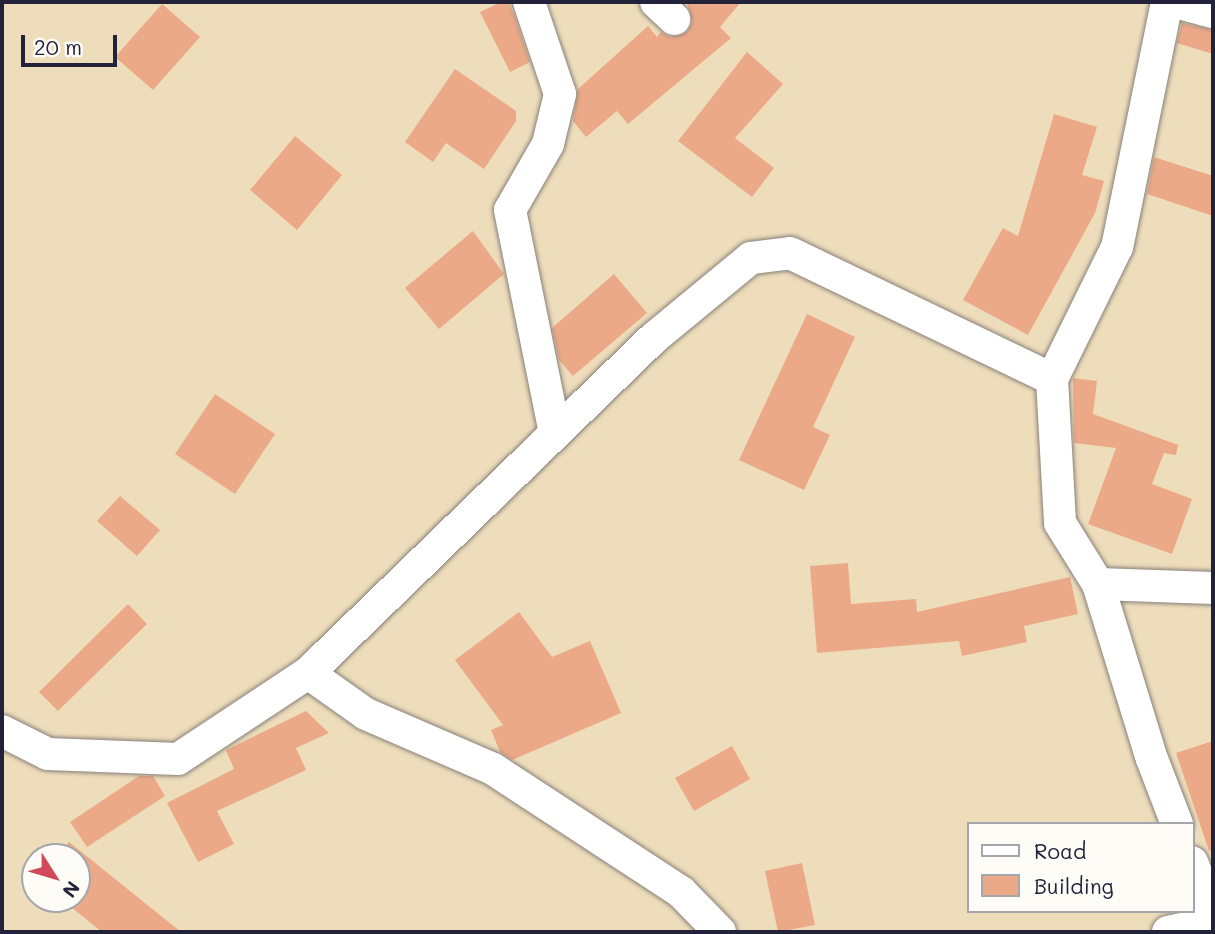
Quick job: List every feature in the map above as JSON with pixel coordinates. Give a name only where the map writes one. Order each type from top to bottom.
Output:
[{"type":"street","points":[[529,2],[560,94],[548,144],[510,210],[555,433]]},
{"type":"street","points":[[1167,2],[1116,247],[1052,379],[1060,523],[1098,584],[1152,759],[1176,822]]},
{"type":"street","points":[[1175,2],[1213,12]]},
{"type":"street","points":[[2,731],[48,754],[178,759],[307,673],[654,337],[751,258],[790,253],[1052,379]]},
{"type":"street","points":[[1098,584],[1213,588]]},
{"type":"street","points":[[307,673],[366,714],[493,769],[681,892],[720,932]]},
{"type":"street","points":[[1168,932],[1201,925],[1210,908],[1194,867]]},
{"type":"building","points":[[501,2],[508,2],[514,14],[530,62],[510,72],[480,12]]},
{"type":"building","points":[[687,2],[741,2],[720,27],[731,38],[628,124],[617,111],[586,137],[573,121],[578,89],[648,26],[657,37],[661,32],[670,37],[687,32],[692,23]]},
{"type":"building","points":[[162,4],[200,37],[153,90],[115,57]]},
{"type":"building","points":[[1182,23],[1213,30],[1213,54],[1177,43]]},
{"type":"building","points":[[747,52],[783,84],[735,138],[774,168],[752,197],[678,141]]},
{"type":"building","points":[[455,69],[516,111],[516,121],[484,169],[446,143],[433,162],[405,142]]},
{"type":"building","points":[[1054,114],[1097,127],[1082,175],[1104,181],[1095,213],[1028,335],[963,300],[1003,228],[1018,236]]},
{"type":"building","points":[[295,136],[342,175],[297,230],[250,190]]},
{"type":"building","points":[[1154,157],[1213,176],[1213,216],[1147,194]]},
{"type":"building","points":[[473,231],[504,274],[439,329],[405,288]]},
{"type":"building","points":[[614,274],[647,313],[573,376],[559,360],[552,328]]},
{"type":"building","points":[[807,314],[855,337],[813,427],[830,435],[804,490],[739,460]]},
{"type":"building","points":[[1073,378],[1097,381],[1093,414],[1178,445],[1176,455],[1164,453],[1152,484],[1192,499],[1172,554],[1088,524],[1116,448],[1074,443]]},
{"type":"building","points":[[215,394],[275,434],[235,494],[175,454]]},
{"type":"building","points":[[120,496],[160,530],[137,556],[97,521]]},
{"type":"building","points":[[848,563],[851,604],[916,599],[917,612],[1070,577],[1078,614],[1024,626],[1027,642],[962,656],[959,641],[817,653],[810,566]]},
{"type":"building","points":[[128,604],[147,624],[58,711],[39,692]]},
{"type":"building","points":[[519,612],[552,657],[590,641],[621,713],[512,760],[500,752],[491,730],[503,725],[455,660]]},
{"type":"building","points":[[306,711],[329,733],[296,748],[306,770],[217,811],[234,844],[198,862],[167,803],[234,769],[226,750]]},
{"type":"building","points":[[1213,741],[1213,851],[1209,851],[1176,753]]},
{"type":"building","points":[[732,746],[750,779],[694,811],[675,778]]},
{"type":"building","points":[[139,776],[153,776],[165,796],[91,844],[84,843],[70,822]]},
{"type":"building","points":[[91,860],[181,932],[102,932],[78,913],[91,913]]},
{"type":"building","points":[[802,863],[815,925],[778,932],[765,871]]}]
